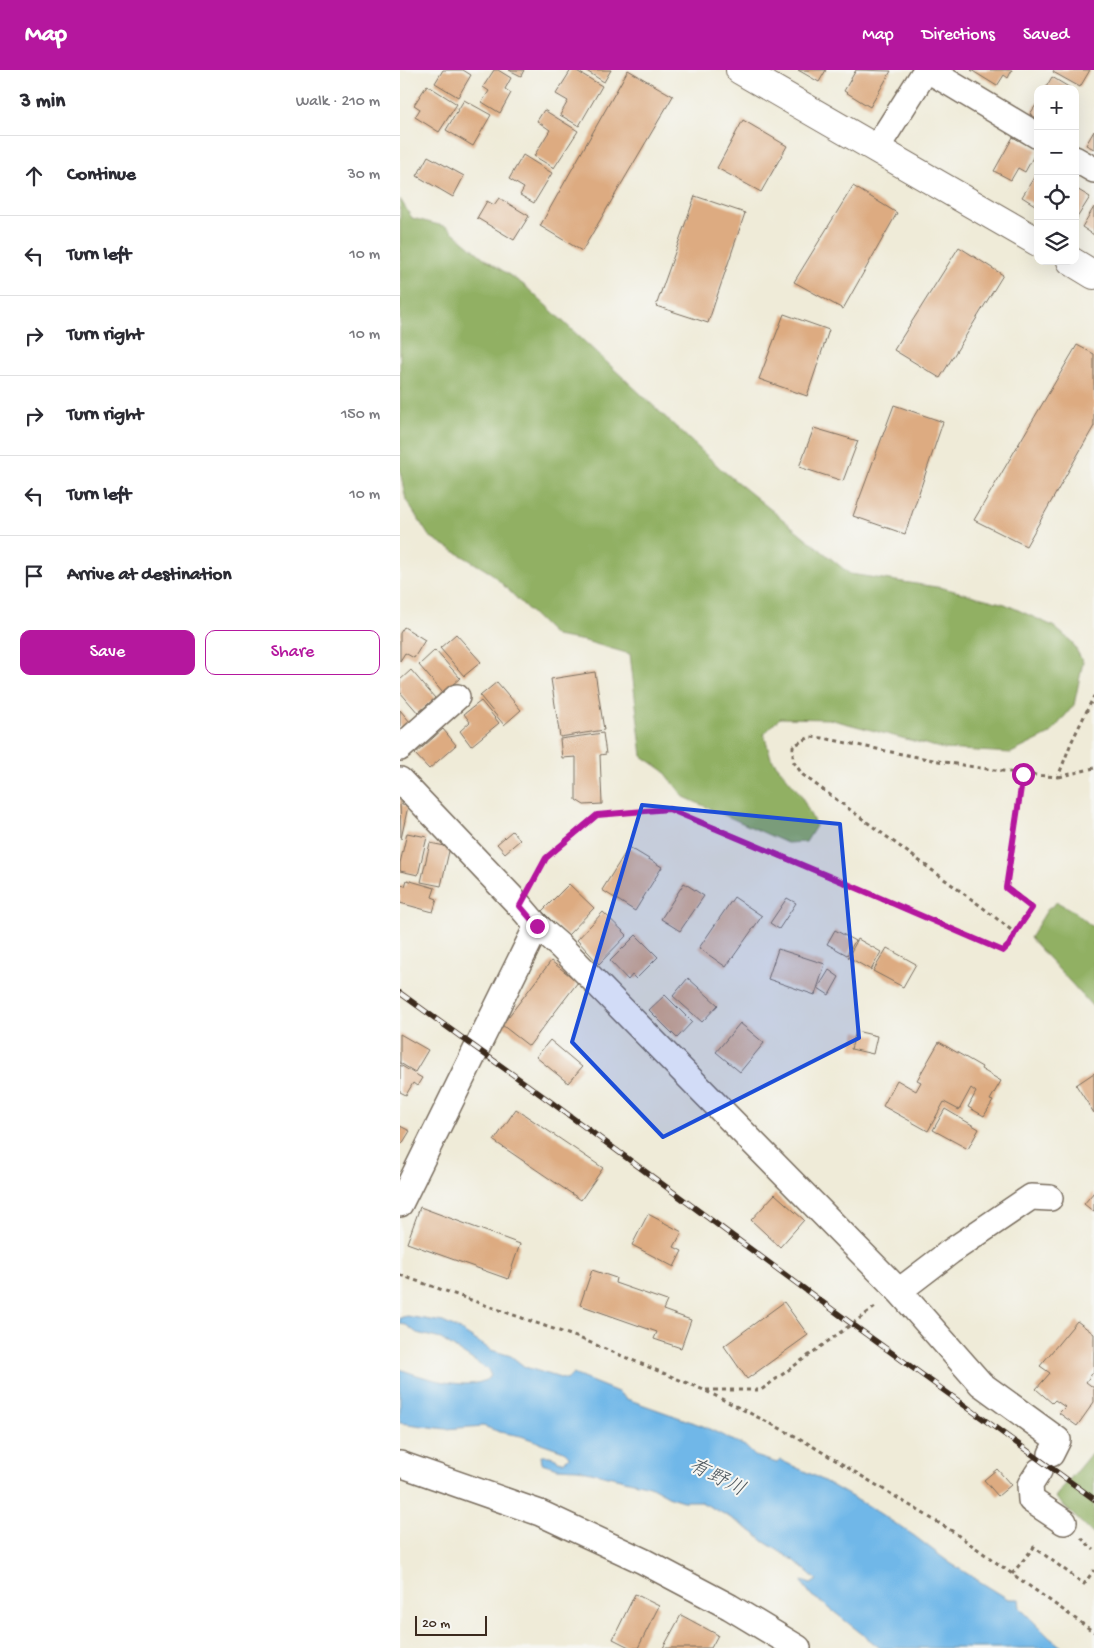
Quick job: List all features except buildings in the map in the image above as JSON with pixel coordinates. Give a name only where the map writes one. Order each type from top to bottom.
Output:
[{"type":"street","points":[[740,70],[1034,240]]},
{"type":"street","points":[[876,149],[927,70],[1034,134]]},
{"type":"street","points":[[1079,161],[1094,170]]},
{"type":"street","points":[[1078,265],[1094,274]]},
{"type":"street","points":[[400,748],[450,711]]},
{"type":"street","points":[[400,780],[537,926],[567,953],[899,1290],[981,1384],[1058,1440],[1030,1485],[1031,1500],[1064,1522]]},
{"type":"street","points":[[400,1204],[537,926]]},
{"type":"street","points":[[899,1290],[950,1252],[1031,1197],[1050,1198]]},
{"type":"street","points":[[400,1464],[540,1513],[652,1565],[730,1607],[798,1648]]},
{"type":"path","points":[[1058,777],[1071,743],[1094,696]]},
{"type":"path","points":[[1015,933],[803,775],[793,761],[793,746],[810,737],[823,738],[972,768],[1058,777],[1094,768]]},
{"type":"path","points":[[520,906],[546,858],[597,815],[669,809],[1003,951],[1009,945],[1032,908],[1006,888],[1023,774]]},
{"type":"path","points":[[400,1275],[578,1338],[704,1390],[799,1438],[952,1531],[1094,1632]]},
{"type":"path","points":[[704,1390],[761,1390],[899,1290]]},
{"type":"path","points":[[1012,1574],[1034,1547],[1084,1584],[1094,1570]]},
{"type":"highlighted area","points":[[642,805],[840,824],[859,1038],[663,1137],[572,1042]]},
{"type":"green space","points":[[400,199],[412,218],[447,227],[484,258],[524,285],[721,469],[850,574],[943,588],[1005,604],[1053,626],[1072,642],[1083,662],[1074,705],[1050,734],[1011,753],[944,749],[829,719],[780,718],[764,734],[771,758],[801,795],[816,826],[806,842],[787,843],[684,797],[664,771],[642,756],[630,654],[585,641],[555,636],[491,573],[429,536],[406,500],[400,471]]},
{"type":"green space","points":[[1057,902],[1075,912],[1094,928],[1094,1008],[1030,938],[1047,910]]},
{"type":"green space","points":[[1094,1450],[1094,1535],[1055,1497]]},
{"type":"water","name":"有野川","points":[[406,1316],[443,1322],[458,1329],[491,1350],[511,1356],[525,1367],[567,1380],[573,1374],[618,1392],[627,1399],[703,1426],[745,1446],[755,1456],[777,1463],[780,1460],[817,1477],[873,1509],[913,1535],[950,1563],[1008,1599],[1019,1599],[1020,1608],[1050,1638],[1063,1648],[880,1648],[812,1596],[802,1581],[811,1584],[817,1580],[795,1561],[726,1515],[699,1501],[683,1501],[670,1497],[650,1486],[578,1469],[557,1468],[542,1463],[541,1456],[550,1456],[563,1462],[570,1457],[564,1451],[521,1436],[483,1426],[446,1429],[400,1423],[400,1369],[420,1376],[460,1384],[472,1384],[483,1381],[491,1376],[488,1370],[441,1339],[417,1333],[406,1325],[400,1324],[400,1318]]},
{"type":"railway","points":[[400,993],[1094,1499]]},
{"type":"route","points":[[537,926],[520,906],[546,858],[597,815],[669,809],[1003,951],[1009,945],[1032,908],[1006,888],[1023,774]]}]
